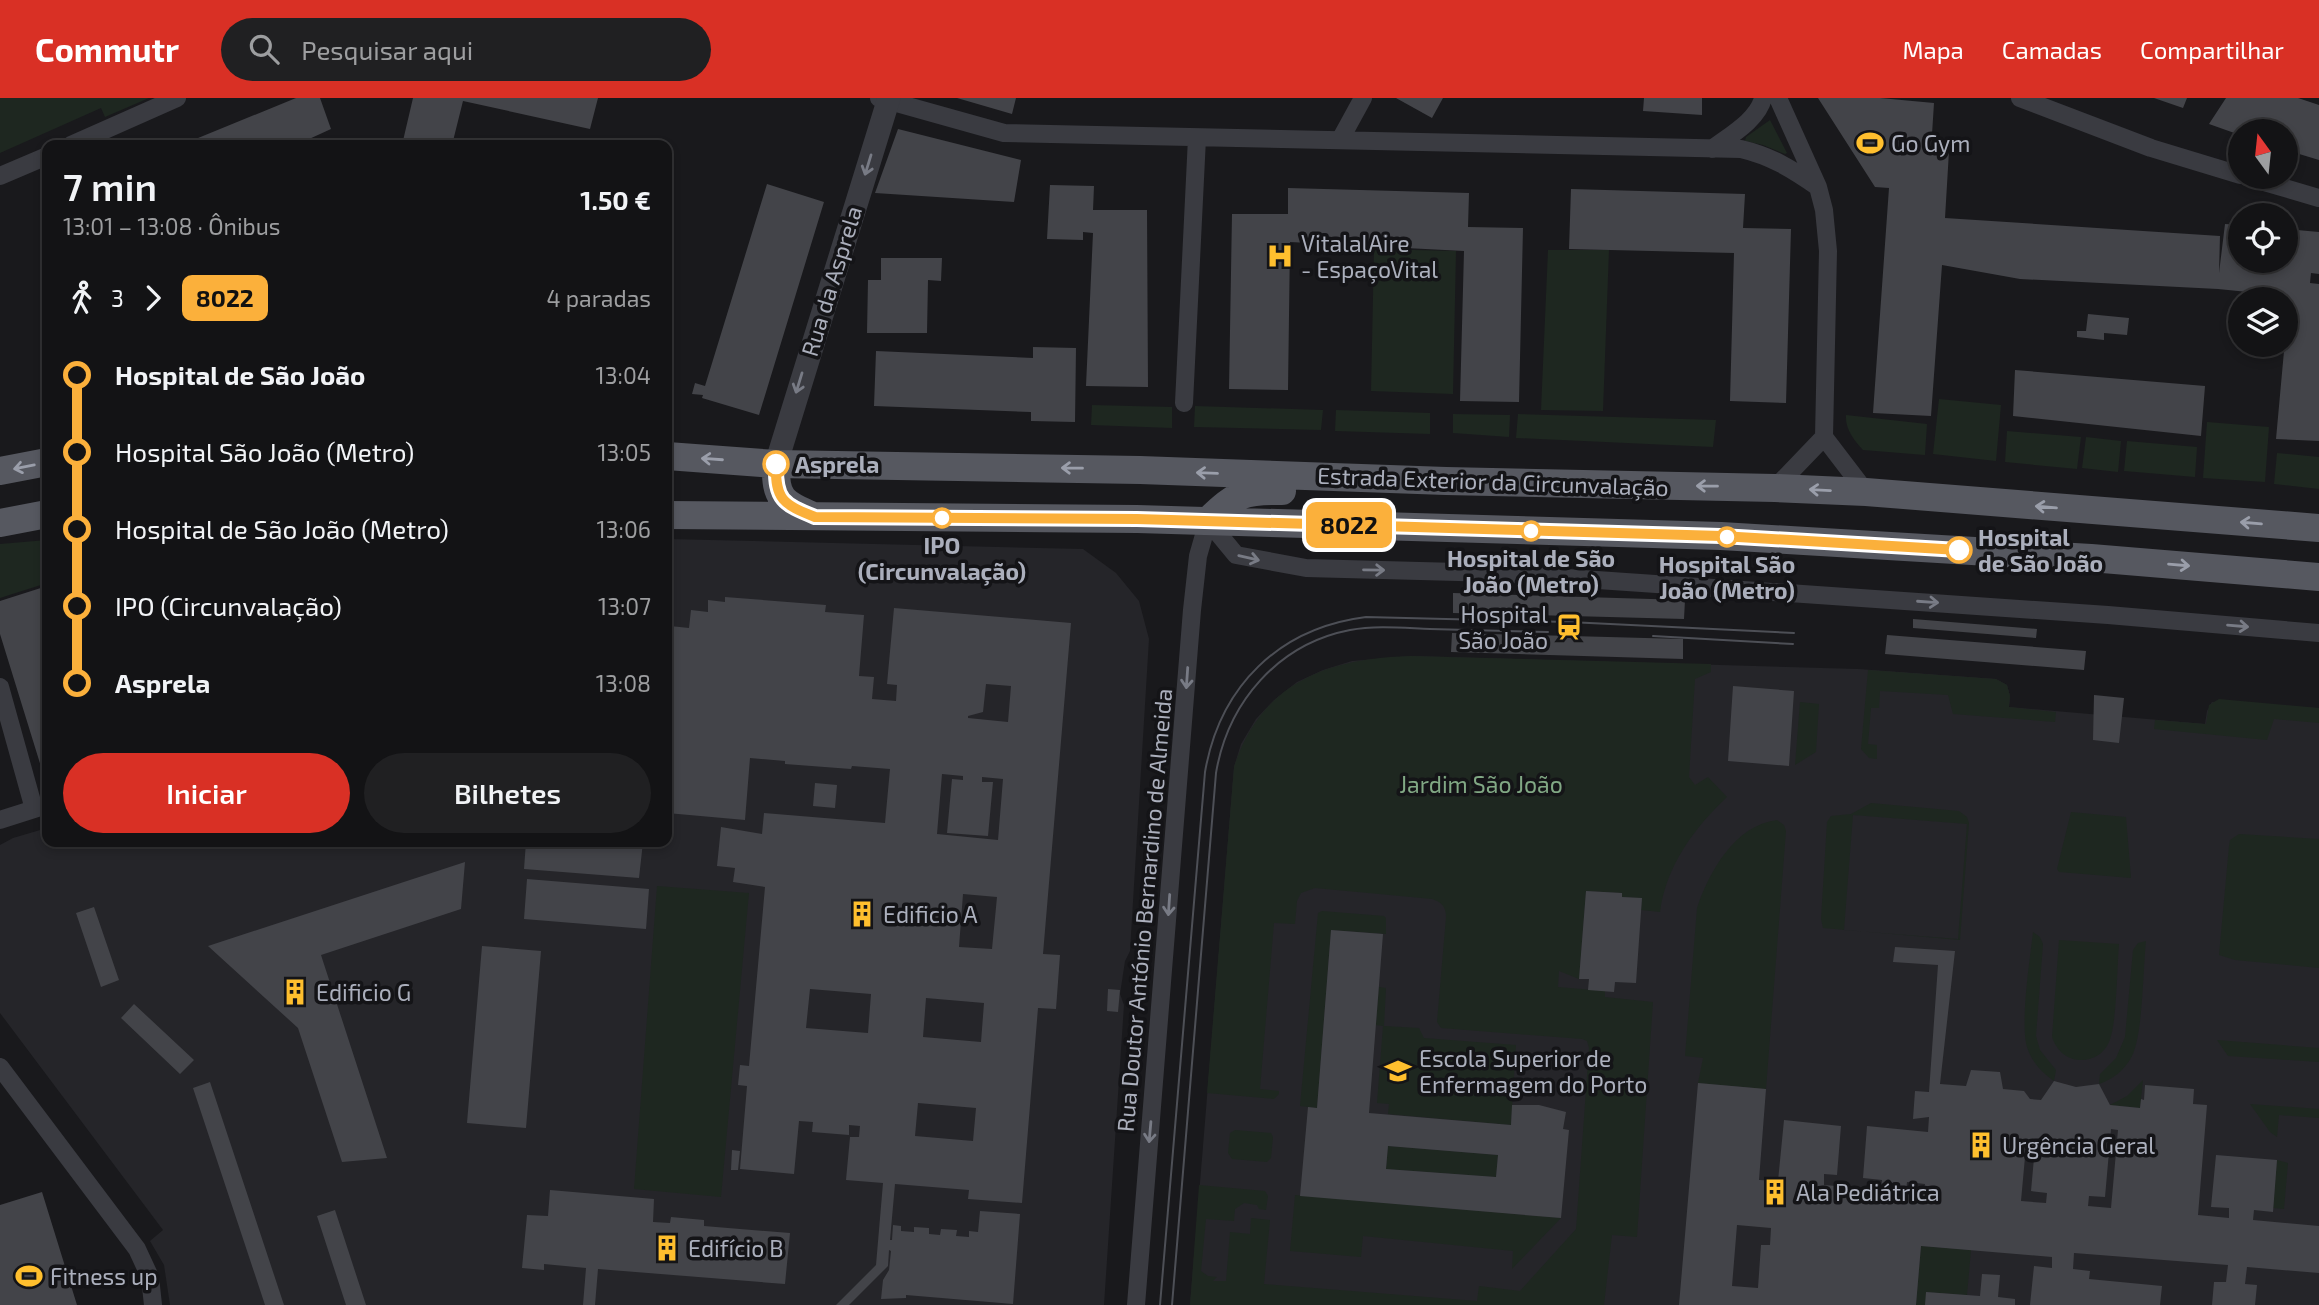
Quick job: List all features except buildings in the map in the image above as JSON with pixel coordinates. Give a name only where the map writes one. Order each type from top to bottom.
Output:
[{"type":"main road","name":"Estrada Exterior da Circunvalação","points":[[672,456],[767,463],[1140,470],[1775,488],[1866,492],[2319,528]]},
{"type":"main road","points":[[0,471],[42,463]]},
{"type":"main road","points":[[743,515],[761,496],[766,485],[767,463]]},
{"type":"main road","points":[[767,463],[778,495],[788,506],[815,517]]},
{"type":"main road","points":[[1208,521],[1225,503],[1236,496],[1254,491],[1382,494],[1422,480]]},
{"type":"main road","points":[[0,523],[42,515]]},
{"type":"main road","points":[[672,515],[1208,521],[1721,536],[2091,558],[2319,577]]},
{"type":"street","points":[[85,140],[177,98]]},
{"type":"street","points":[[1340,140],[1363,98]]},
{"type":"street","points":[[1712,149],[1751,118],[1762,104],[1763,98]]},
{"type":"street","points":[[1778,98],[1818,187],[1824,210],[1828,251],[1824,437],[1866,492]]},
{"type":"street","points":[[2021,98],[2151,148],[2228,171]]},
{"type":"street","points":[[885,99],[1004,133],[1741,149],[1785,164],[1818,187]]},
{"type":"street","name":"Rua da Asprela","points":[[767,463],[885,99]]},
{"type":"street","points":[[1184,403],[1197,138]]},
{"type":"street","points":[[0,176],[42,158]]},
{"type":"street","points":[[2288,189],[2319,198]]},
{"type":"street","points":[[1775,488],[1824,437]]},
{"type":"street","points":[[1208,521],[1236,555],[1306,568],[1496,573],[2108,615],[2319,633]]},
{"type":"street","name":"Rua Doutor António Bernardino de Almeida","points":[[1136,1305],[1192,610],[1198,556],[1208,521]]},
{"type":"street","points":[[0,687],[41,807],[0,820]]},
{"type":"street","points":[[0,1067],[137,1249],[150,1277],[153,1305]]},
{"type":"shaded area","points":[[672,539],[1083,549],[1116,573],[1139,601],[1149,639],[1130,951],[1125,961],[1120,994],[1124,1005],[1104,1305],[170,1305],[164,1265],[150,1241],[163,1230],[0,1013],[0,845],[42,829],[42,847],[672,847]]},
{"type":"shaded area","points":[[1411,656],[1858,669],[1996,679],[2007,685],[2009,707],[2205,724],[2212,702],[2319,708],[2319,1305],[1190,1305],[1234,767],[1241,744],[1256,719],[1297,682],[1352,661]]},
{"type":"green space","points":[[0,98],[149,98],[105,117],[101,108],[0,153]]},
{"type":"green space","points":[[1770,120],[1787,153],[1785,154],[1745,141],[1746,137]]},
{"type":"green space","points":[[1374,249],[1456,251],[1453,394],[1371,391]]},
{"type":"green space","points":[[1548,250],[1609,250],[1603,411],[1541,410]]},
{"type":"green space","points":[[1939,399],[2001,405],[1996,461],[1933,454]]},
{"type":"green space","points":[[1092,405],[1172,407],[1172,428],[1091,425]]},
{"type":"green space","points":[[1195,406],[1323,410],[1321,430],[1194,427]]},
{"type":"green space","points":[[1336,410],[1430,413],[1430,434],[1335,431]]},
{"type":"green space","points":[[1453,414],[1510,415],[1509,437],[1453,433]]},
{"type":"green space","points":[[1518,414],[1716,420],[1713,447],[1516,438]]},
{"type":"green space","points":[[1846,415],[1927,424],[1925,455],[1863,450],[1849,430]]},
{"type":"green space","points":[[2207,422],[2269,427],[2265,482],[2203,478]]},
{"type":"green space","points":[[2007,431],[2081,437],[2077,469],[2005,462]]},
{"type":"green space","points":[[2086,437],[2121,441],[2118,472],[2082,468]]},
{"type":"green space","points":[[2127,441],[2197,447],[2195,477],[2124,471]]},
{"type":"green space","points":[[2277,453],[2319,457],[2319,489],[2274,484]]},
{"type":"green space","points":[[42,540],[42,585],[0,598],[0,544]]},
{"type":"green space","name":"Jardim São João","points":[[1411,656],[1711,664],[1711,672],[1695,679],[1689,777],[1695,785],[1708,777],[1727,797],[1703,822],[1683,849],[1668,879],[1660,912],[1641,910],[1642,898],[1622,897],[1622,893],[1586,891],[1579,979],[1559,971],[1558,987],[1605,991],[1605,997],[1653,1002],[1637,1237],[1612,1235],[1604,1305],[1190,1305],[1199,1185],[1265,1191],[1268,1196],[1266,1210],[1244,1203],[1235,1209],[1234,1221],[1206,1219],[1201,1271],[1208,1276],[1217,1277],[1213,1281],[1226,1281],[1230,1232],[1250,1234],[1251,1218],[1270,1220],[1264,1284],[1477,1301],[1479,1286],[1520,1291],[1576,1229],[1589,1048],[1587,1041],[1441,1028],[1437,1022],[1446,913],[1442,905],[1432,899],[1315,888],[1301,893],[1297,901],[1295,924],[1274,923],[1260,1089],[1279,1091],[1279,1094],[1274,1099],[1207,1093],[1234,767],[1246,738],[1262,714],[1280,695],[1302,680],[1353,662]]},
{"type":"green space","points":[[1868,670],[1996,679],[2007,685],[2009,707],[2056,712],[2055,722],[1953,714],[1948,695],[1880,691],[1879,708],[1871,708],[1868,744],[1877,745],[1877,759],[1869,758],[1861,749]]},
{"type":"green space","points":[[2219,699],[2319,708],[2319,723],[2274,719],[2267,740],[2154,729],[2155,720],[2206,724],[2209,705]]},
{"type":"green space","points":[[1800,702],[1819,704],[1816,752],[1795,765]]},
{"type":"green space","points":[[1871,803],[1959,811],[1967,817],[1969,823],[1960,940],[1863,931],[1958,939],[1967,824],[1853,815],[1844,930],[1823,928],[1821,919],[1827,822],[1831,816],[1851,814]]},
{"type":"green space","points":[[2071,812],[2126,817],[2131,878],[2059,872],[2057,869]]},
{"type":"green space","points":[[1777,820],[1784,825],[1786,831],[1766,1089],[1698,1083],[1703,1058],[1685,1056],[1697,908],[1717,866],[1736,841],[1748,831]]},
{"type":"green space","points":[[2239,834],[2319,839],[2319,968],[2235,960],[2219,955],[2229,846],[2230,840]]},
{"type":"green space","points":[[657,886],[749,893],[721,1197],[634,1189]]},
{"type":"green space","points":[[1322,911],[1384,916],[1386,934],[1331,930],[1317,1108],[1300,1106],[1318,913]]},
{"type":"green space","points":[[2033,932],[2040,937],[2043,944],[2036,1036],[2040,1050],[2056,1070],[2054,1081],[2034,1062],[2025,1037],[2026,991]]},
{"type":"green space","points":[[2059,940],[2119,944],[2112,1034],[2104,1050],[2088,1059],[2079,1060],[2065,1055],[2052,1037]]},
{"type":"green space","points":[[2146,941],[2136,1046],[2122,1070],[2099,1084],[2100,1074],[2116,1058],[2125,1037],[2133,950],[2138,943]]},
{"type":"green space","points":[[1379,987],[1386,988],[1384,1026],[1419,1028],[1424,1038],[1516,1045],[1511,1125],[1388,1114],[1389,1104],[1377,1103],[1383,1026],[1376,1025]]},
{"type":"green space","points":[[2217,1040],[2319,1048],[2319,1062],[2228,1056]]},
{"type":"green space","points":[[2143,1080],[2140,1108],[2110,1105],[2127,1096]]},
{"type":"green space","points":[[2250,1104],[2319,1109],[2319,1118],[2279,1115],[2277,1137],[2270,1132]]},
{"type":"green space","points":[[1235,1130],[1271,1133],[1271,1158],[1267,1162],[1232,1159],[1228,1153],[1230,1133]]},
{"type":"green space","points":[[1388,1146],[1498,1155],[1496,1177],[1386,1169]]},
{"type":"green space","points":[[2277,1160],[2288,1163],[2284,1209],[2273,1208]]},
{"type":"green space","points":[[1295,1195],[1561,1218],[1512,1269],[1513,1251],[1363,1236],[1361,1257],[1290,1251]]},
{"type":"green space","points":[[1921,1246],[1971,1250],[1967,1295],[1927,1292],[1925,1305],[1916,1305]]},
{"type":"tram line","points":[[1160,1305],[1205,772],[1224,713],[1258,666],[1281,648],[1306,634],[1335,623],[1366,617],[1569,622],[1794,633]]},
{"type":"tram line","points":[[1172,1305],[1216,773],[1222,747],[1232,723],[1260,680],[1300,648],[1324,637],[1360,628],[1380,627],[1548,632]]},
{"type":"tram line","points":[[1653,636],[1793,644]]},
{"type":"bus line","name":"8022","points":[[776,464],[778,495],[788,506],[815,517],[1137,519],[1721,536],[1959,550]]},
{"type":"place","name":"Go Gym","points":[[1870,143]]},
{"type":"place","name":"VitalalAire - EspaçoVital","points":[[1280,256]]},
{"type":"place","name":"Asprela","points":[[776,464]]},
{"type":"place","name":"IPO (Circunvalação)","points":[[942,518]]},
{"type":"place","name":"Hospital de São João (Metro)","points":[[1531,531]]},
{"type":"place","name":"Hospital São João (Metro)","points":[[1727,537]]},
{"type":"place","name":"Hospital de São João","points":[[1959,550]]},
{"type":"place","name":"Hospital São João","points":[[1569,627]]},
{"type":"place","name":"Edificio A","points":[[862,914]]},
{"type":"place","name":"Edificio G","points":[[295,992]]},
{"type":"place","name":"Escola Superior de Enfermagem do Porto","points":[[1398,1071]]},
{"type":"place","name":"Urgência Geral","points":[[1981,1145]]},
{"type":"place","name":"Ala Pediátrica","points":[[1775,1192]]},
{"type":"place","name":"Edifício B","points":[[667,1248]]},
{"type":"place","name":"Fitness up","points":[[29,1276]]}]
